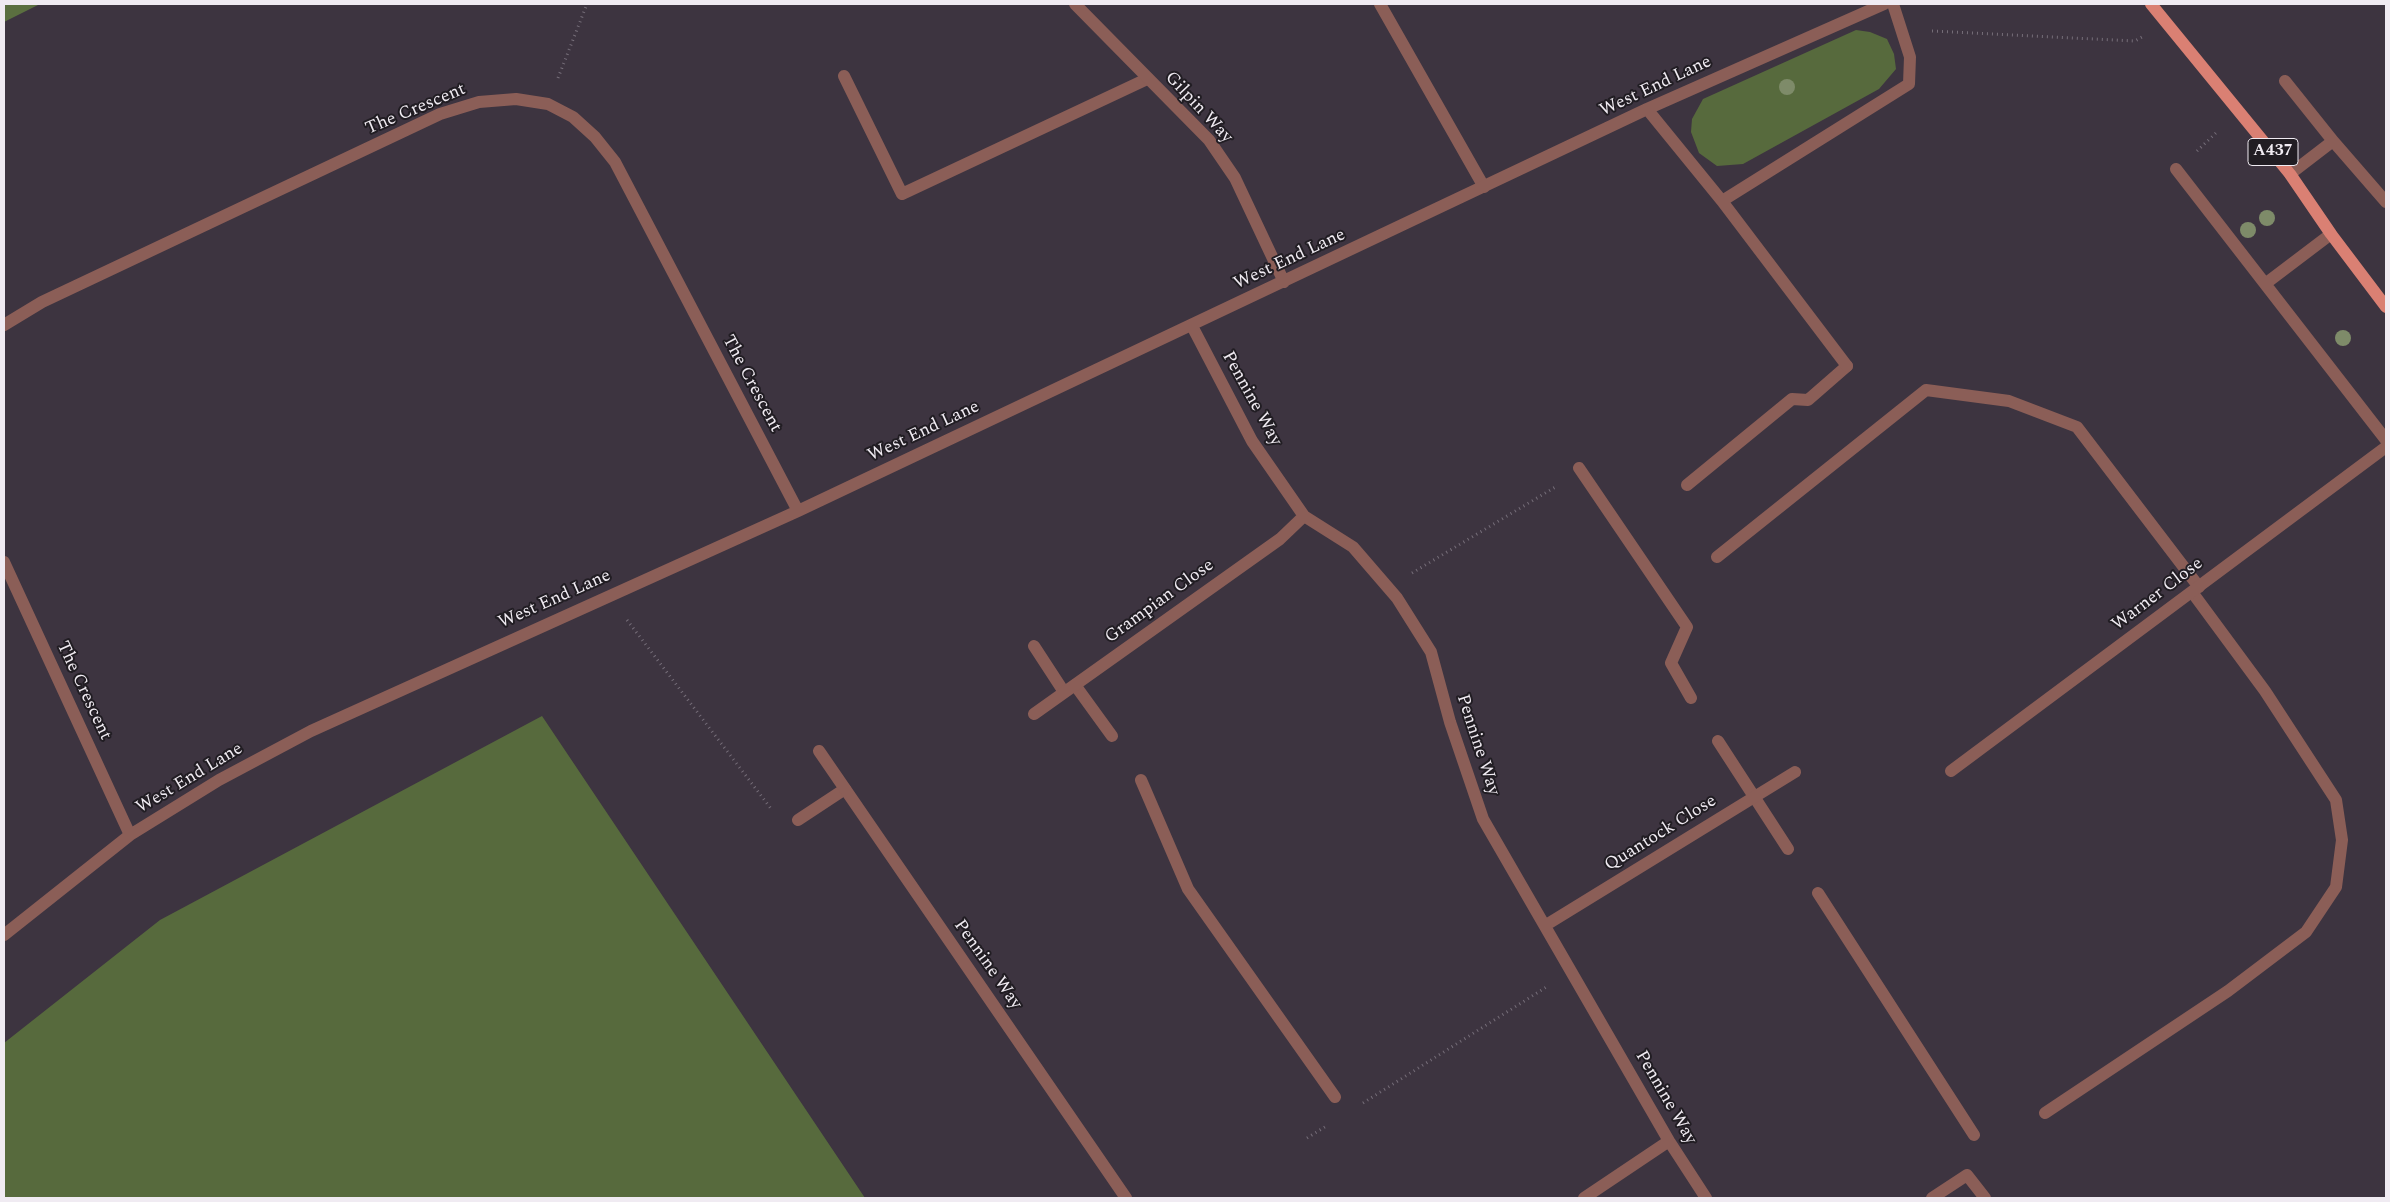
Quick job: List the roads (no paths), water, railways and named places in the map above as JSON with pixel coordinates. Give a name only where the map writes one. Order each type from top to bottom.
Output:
[{"type":"main road","name":"A437","points":[[2150,4],[2290,174],[2331,234],[2386,307]]},
{"type":"street","name":"Gilpin Way","points":[[1075,4],[1208,140],[1235,178],[1284,282]]},
{"type":"street","points":[[1380,4],[1484,187]]},
{"type":"street","name":"West End Lane","points":[[4,935],[130,835],[219,780],[311,731],[798,511],[1647,109],[1884,4]]},
{"type":"street","points":[[1722,201],[1909,84],[1910,57],[1893,4]]},
{"type":"street","points":[[844,76],[902,194],[1147,79]]},
{"type":"street","points":[[2285,81],[2333,142],[2386,202]]},
{"type":"street","name":"The Crescent","points":[[4,325],[42,302],[440,114],[480,102],[516,99],[548,104],[573,117],[595,137],[615,162],[798,511]]},
{"type":"street","points":[[1647,109],[1722,201],[1847,366],[1808,400],[1792,398],[1686,485]]},
{"type":"street","points":[[2290,174],[2333,142]]},
{"type":"street","points":[[2176,169],[2386,440]]},
{"type":"street","points":[[2265,284],[2331,234]]},
{"type":"street","name":"Pennine Way","points":[[1192,326],[1252,441],[1304,516],[1353,547],[1388,588],[1431,652],[1450,722],[1483,819],[1546,925],[1669,1141],[1706,1198]]},
{"type":"street","points":[[1717,557],[1926,390],[2009,401],[2077,427],[2195,589],[2265,691],[2336,800],[2342,840],[2336,887],[2306,932],[2228,990],[2045,1113]]},
{"type":"street","name":"Warner Close","points":[[1951,771],[2386,447]]},
{"type":"street","points":[[1582,473],[1686,627],[1671,663],[1691,698]]},
{"type":"street","name":"Grampian Close","points":[[1034,714],[1280,538],[1304,516]]},
{"type":"street","name":"The Crescent","points":[[4,562],[130,835]]},
{"type":"street","points":[[1034,646],[1112,736]]},
{"type":"street","points":[[1718,741],[1788,849]]},
{"type":"street","name":"Pennine Way","points":[[819,750],[1126,1198]]},
{"type":"street","name":"Quantock Close","points":[[1546,925],[1796,772]]},
{"type":"street","points":[[1141,780],[1188,889],[1335,1097]]},
{"type":"street","points":[[798,820],[845,789]]},
{"type":"street","points":[[1818,893],[1974,1135]]},
{"type":"street","points":[[1584,1198],[1669,1141]]},
{"type":"street","points":[[1932,1198],[1967,1175],[1985,1198]]}]
